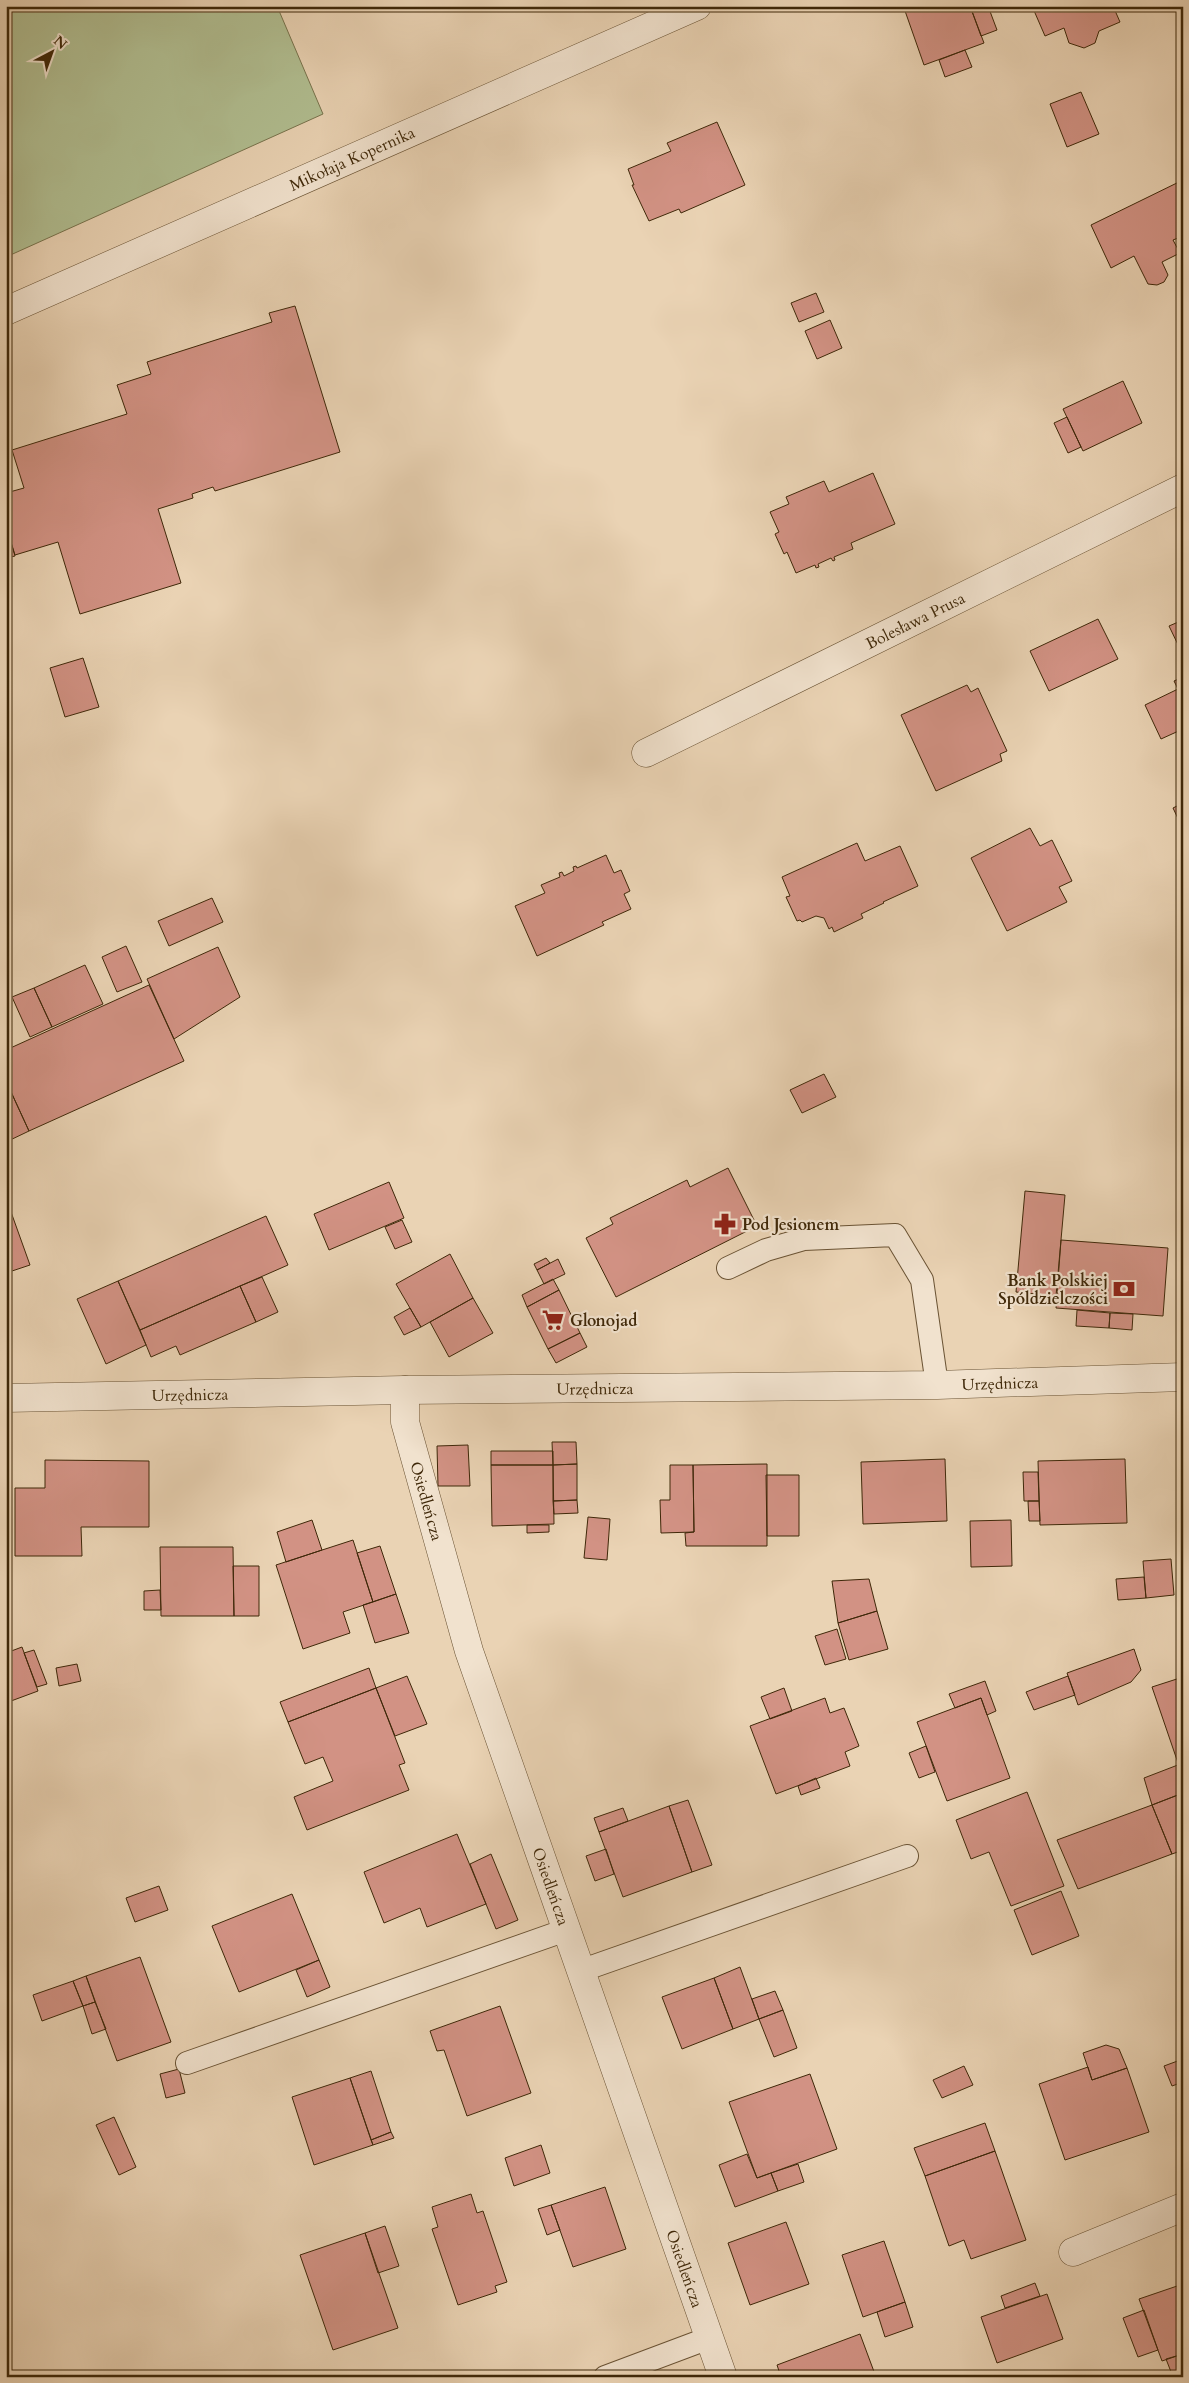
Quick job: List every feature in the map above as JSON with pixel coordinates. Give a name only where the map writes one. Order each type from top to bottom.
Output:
[{"type":"street","name":"Mikołaja Kopernika","points":[[6,311],[697,6]]},
{"type":"street","name":"Bolesława Prusa","points":[[646,753],[1183,488]]},
{"type":"street","name":"Urzędnicza","points":[[6,1398],[405,1390],[1181,1384]]},
{"type":"street","name":"Osiedleńcza","points":[[405,1390],[405,1422],[469,1651],[723,2377]]},
{"type":"street","points":[[1073,2252],[1183,2207]]},
{"type":"lane","points":[[728,1268],[766,1250],[804,1239],[895,1235],[922,1280],[938,1385]]},
{"type":"lane","points":[[580,1971],[907,1856]]},
{"type":"lane","points":[[187,2063],[566,1930]]},
{"type":"lane","points":[[604,2377],[709,2338]]},
{"type":"green space","points":[[6,6],[277,6],[323,114],[6,257]]},
{"type":"building","points":[[910,6],[970,6],[984,43],[924,65],[904,8]]},
{"type":"building","points":[[970,6],[988,6],[997,30],[981,36]]},
{"type":"building","points":[[1032,6],[1113,6],[1120,22],[1099,31],[1095,43],[1084,48],[1069,43],[1064,28],[1045,36]]},
{"type":"building","points":[[965,50],[972,67],[945,77],[939,60]]},
{"type":"building","points":[[1081,92],[1099,134],[1067,147],[1050,104]]},
{"type":"building","points":[[717,122],[745,185],[681,213],[679,209],[649,221],[632,185],[634,185],[628,169],[671,151],[667,143]]},
{"type":"building","points":[[1183,180],[1183,236],[1173,240],[1180,253],[1162,262],[1168,275],[1164,282],[1157,285],[1148,284],[1134,256],[1111,268],[1091,225]]},
{"type":"building","points":[[816,293],[824,312],[799,322],[791,303]]},
{"type":"building","points":[[295,306],[340,452],[215,491],[213,487],[192,494],[193,498],[158,509],[181,583],[80,614],[58,542],[15,555],[6,526],[6,493],[24,488],[12,450],[127,414],[117,385],[151,374],[147,362],[272,322],[269,313]]},
{"type":"building","points":[[830,320],[842,348],[817,359],[805,331]]},
{"type":"building","points":[[1123,381],[1142,423],[1083,451],[1063,409]]},
{"type":"building","points":[[1067,417],[1081,447],[1068,453],[1054,423]]},
{"type":"building","points":[[873,473],[895,524],[851,543],[853,549],[834,557],[835,560],[833,561],[831,558],[818,564],[819,567],[816,568],[815,565],[796,573],[787,552],[784,554],[775,534],[779,532],[770,512],[789,504],[786,497],[824,481],[829,492]]},
{"type":"building","points":[[6,526],[15,556],[6,558]]},
{"type":"building","points":[[1098,619],[1118,659],[1049,691],[1030,651]]},
{"type":"building","points":[[1183,620],[1183,655],[1169,626]]},
{"type":"building","points":[[83,658],[99,707],[65,717],[50,668]]},
{"type":"building","points":[[1183,677],[1183,729],[1161,739],[1145,705],[1178,689],[1174,681]]},
{"type":"building","points":[[967,685],[971,692],[978,688],[1007,751],[1000,754],[1002,761],[936,791],[901,715]]},
{"type":"building","points":[[1183,803],[1183,829],[1173,808]]},
{"type":"building","points":[[1030,828],[1040,846],[1052,840],[1072,881],[1059,887],[1067,902],[1007,931],[971,858]]},
{"type":"building","points":[[857,843],[865,861],[900,846],[918,886],[861,914],[863,918],[834,932],[832,927],[829,929],[824,918],[816,916],[802,922],[800,920],[797,921],[786,897],[790,896],[782,877]]},
{"type":"building","points":[[606,855],[614,873],[621,870],[630,891],[624,894],[631,909],[602,922],[604,925],[537,956],[515,906],[545,893],[541,885],[560,877],[559,873],[562,872],[564,876],[574,871],[573,867],[576,866],[577,868]]},
{"type":"building","points":[[212,898],[223,922],[169,946],[158,921]]},
{"type":"building","points":[[126,946],[142,982],[117,992],[102,957]]},
{"type":"building","points":[[218,947],[240,997],[174,1039],[147,979]]},
{"type":"building","points":[[85,965],[103,1004],[52,1027],[34,988]]},
{"type":"building","points":[[149,985],[184,1061],[29,1131],[6,1081],[6,1050]]},
{"type":"building","points":[[34,988],[52,1027],[30,1037],[12,997]]},
{"type":"building","points":[[824,1074],[836,1097],[802,1113],[790,1090]]},
{"type":"building","points":[[6,1081],[29,1131],[6,1142]]},
{"type":"building","points":[[728,1168],[757,1226],[616,1297],[586,1238],[613,1224],[610,1218],[687,1180],[690,1187]]},
{"type":"building","points":[[389,1182],[404,1218],[329,1250],[314,1214]]},
{"type":"building","points":[[1025,1191],[1065,1195],[1056,1296],[1016,1292]]},
{"type":"building","points":[[6,1198],[30,1265],[6,1273]]},
{"type":"building","points":[[266,1216],[288,1265],[140,1330],[118,1281]]},
{"type":"building","points":[[402,1220],[412,1242],[395,1249],[385,1227]]},
{"type":"building","points":[[1061,1240],[1168,1248],[1163,1316],[1056,1308]]},
{"type":"building","points":[[450,1254],[473,1298],[421,1327],[396,1284]]},
{"type":"building","points":[[546,1258],[550,1263],[537,1270],[534,1264]]},
{"type":"building","points":[[558,1259],[565,1274],[544,1284],[537,1270]]},
{"type":"building","points":[[262,1277],[278,1312],[256,1322],[240,1286]]},
{"type":"building","points":[[553,1279],[559,1290],[527,1307],[522,1295]]},
{"type":"building","points":[[118,1281],[146,1345],[106,1364],[77,1299]]},
{"type":"building","points":[[240,1286],[256,1322],[180,1355],[176,1346],[151,1357],[140,1330]]},
{"type":"building","name":"Glonojad","points":[[559,1290],[580,1333],[548,1349],[527,1307]]},
{"type":"building","points":[[473,1298],[493,1333],[449,1357],[430,1322]]},
{"type":"building","points":[[410,1308],[421,1327],[404,1335],[394,1317]]},
{"type":"building","points":[[1077,1310],[1110,1313],[1109,1328],[1076,1326]]},
{"type":"building","points":[[1110,1313],[1133,1314],[1132,1330],[1109,1328]]},
{"type":"building","points":[[580,1333],[587,1347],[556,1363],[548,1349]]},
{"type":"building","points":[[552,1442],[576,1442],[577,1464],[553,1465]]},
{"type":"building","points":[[468,1445],[470,1486],[438,1486],[437,1446]]},
{"type":"building","points":[[491,1451],[553,1451],[553,1465],[491,1465]]},
{"type":"building","points":[[945,1459],[947,1521],[863,1524],[861,1462]]},
{"type":"building","points":[[1125,1459],[1127,1523],[1040,1525],[1038,1461]]},
{"type":"building","points":[[45,1460],[149,1461],[149,1527],[81,1527],[82,1556],[15,1556],[15,1488],[45,1488]]},
{"type":"building","points":[[577,1464],[577,1500],[553,1501],[553,1465]]},
{"type":"building","points":[[767,1464],[767,1546],[686,1546],[685,1533],[694,1532],[693,1465]]},
{"type":"building","points":[[491,1465],[553,1465],[554,1524],[492,1526]]},
{"type":"building","points":[[670,1465],[693,1465],[694,1532],[661,1533],[660,1500],[670,1500]]},
{"type":"building","points":[[1023,1472],[1038,1472],[1039,1501],[1024,1501]]},
{"type":"building","points":[[766,1475],[799,1475],[799,1536],[767,1536]]},
{"type":"building","points":[[577,1500],[578,1513],[554,1514],[553,1501]]},
{"type":"building","points":[[1028,1501],[1039,1501],[1040,1521],[1029,1521]]},
{"type":"building","points":[[588,1517],[610,1519],[607,1560],[584,1558]]},
{"type":"building","points":[[312,1520],[322,1550],[286,1562],[277,1532]]},
{"type":"building","points":[[1011,1520],[1012,1566],[971,1567],[970,1521]]},
{"type":"building","points":[[527,1525],[549,1525],[549,1532],[527,1533]]},
{"type":"building","points":[[353,1540],[373,1602],[343,1612],[350,1633],[303,1649],[276,1565]]},
{"type":"building","points":[[380,1546],[396,1594],[373,1602],[357,1553]]},
{"type":"building","points":[[160,1547],[233,1547],[234,1616],[161,1616]]},
{"type":"building","points":[[1171,1559],[1174,1595],[1146,1598],[1143,1561]]},
{"type":"building","points":[[233,1566],[259,1566],[259,1616],[234,1616]]},
{"type":"building","points":[[1144,1577],[1146,1598],[1118,1600],[1116,1579]]},
{"type":"building","points":[[869,1579],[877,1611],[838,1623],[832,1581]]},
{"type":"building","points":[[160,1590],[161,1610],[144,1610],[144,1591]]},
{"type":"building","points":[[396,1594],[409,1633],[375,1643],[363,1605]]},
{"type":"building","points":[[877,1611],[888,1649],[849,1660],[838,1623]]},
{"type":"building","points":[[837,1629],[846,1659],[825,1665],[815,1636]]},
{"type":"building","points":[[22,1647],[38,1691],[11,1701],[6,1688],[6,1653]]},
{"type":"building","points":[[1134,1649],[1141,1670],[1131,1682],[1078,1705],[1067,1673]]},
{"type":"building","points":[[34,1650],[47,1684],[37,1687],[24,1653]]},
{"type":"building","points":[[77,1664],[81,1681],[59,1686],[56,1668]]},
{"type":"building","points":[[369,1668],[376,1688],[288,1722],[280,1702]]},
{"type":"building","points":[[407,1676],[427,1724],[395,1736],[376,1688]]},
{"type":"building","points":[[1068,1676],[1075,1695],[1034,1710],[1026,1692]]},
{"type":"building","points":[[1183,1677],[1183,1762],[1178,1763],[1152,1687]]},
{"type":"building","points":[[985,1681],[996,1711],[987,1715],[981,1698],[955,1708],[949,1694]]},
{"type":"building","points":[[376,1688],[405,1763],[399,1765],[409,1790],[307,1830],[294,1797],[333,1781],[323,1757],[305,1764],[288,1722]]},
{"type":"building","points":[[784,1688],[792,1711],[770,1719],[761,1697]]},
{"type":"building","points":[[825,1698],[830,1713],[844,1708],[859,1746],[845,1752],[850,1766],[776,1794],[750,1726]]},
{"type":"building","points":[[981,1698],[1010,1778],[947,1801],[917,1722]]},
{"type":"building","points":[[926,1746],[935,1772],[919,1778],[909,1753]]},
{"type":"building","points":[[1183,1763],[1183,1793],[1152,1805],[1144,1778]]},
{"type":"building","points":[[816,1778],[820,1788],[801,1795],[798,1786]]},
{"type":"building","points":[[1027,1792],[1064,1886],[1011,1906],[989,1852],[971,1859],[956,1820]]},
{"type":"building","points":[[1183,1793],[1183,1850],[1172,1854],[1152,1805]]},
{"type":"building","points":[[688,1800],[712,1865],[692,1872],[669,1806]]},
{"type":"building","points":[[1152,1805],[1172,1854],[1078,1889],[1057,1840]]},
{"type":"building","points":[[669,1806],[692,1872],[623,1897],[599,1832]]},
{"type":"building","points":[[623,1808],[628,1821],[599,1832],[594,1818]]},
{"type":"building","points":[[457,1834],[486,1904],[427,1927],[420,1908],[384,1923],[364,1872]]},
{"type":"building","points":[[606,1849],[614,1874],[595,1881],[586,1856]]},
{"type":"building","points":[[491,1854],[518,1920],[496,1929],[470,1864]]},
{"type":"building","points":[[159,1886],[168,1910],[135,1922],[126,1898]]},
{"type":"building","points":[[1061,1891],[1079,1936],[1032,1955],[1014,1910]]},
{"type":"building","points":[[292,1894],[319,1960],[239,1992],[212,1926]]},
{"type":"building","points":[[140,1957],[171,2042],[117,2061],[86,1976]]},
{"type":"building","points":[[319,1960],[330,1987],[307,1997],[296,1970]]},
{"type":"building","points":[[740,1967],[759,2019],[733,2029],[714,1978]]},
{"type":"building","points":[[86,1976],[95,2002],[83,2006],[73,1981]]},
{"type":"building","points":[[714,1978],[733,2029],[682,2049],[662,1997]]},
{"type":"building","points":[[73,1981],[83,2006],[42,2021],[33,1995]]},
{"type":"building","points":[[775,1991],[783,2010],[759,2019],[752,1999]]},
{"type":"building","points":[[95,2002],[106,2029],[92,2034],[83,2006]]},
{"type":"building","points":[[500,2006],[531,2093],[467,2116],[444,2050],[437,2051],[430,2031]]},
{"type":"building","points":[[783,2010],[797,2048],[774,2057],[759,2019]]},
{"type":"building","points":[[1106,2045],[1119,2049],[1127,2068],[1092,2080],[1083,2053]]},
{"type":"building","points":[[1183,2059],[1183,2082],[1172,2086],[1164,2066]]},
{"type":"building","points":[[964,2066],[973,2085],[942,2098],[933,2080]]},
{"type":"building","points":[[1088,2067],[1092,2080],[1127,2068],[1149,2132],[1065,2160],[1039,2084]]},
{"type":"building","points":[[179,2069],[185,2093],[166,2098],[160,2074]]},
{"type":"building","points":[[371,2071],[391,2132],[371,2140],[350,2078]]},
{"type":"building","points":[[810,2074],[837,2149],[757,2178],[729,2102]]},
{"type":"building","points":[[350,2078],[373,2145],[314,2165],[292,2097]]},
{"type":"building","points":[[114,2117],[136,2167],[119,2175],[96,2125]]},
{"type":"building","points":[[985,2123],[995,2151],[925,2176],[914,2148]]},
{"type":"building","points":[[391,2132],[394,2138],[373,2145],[371,2140]]},
{"type":"building","points":[[541,2145],[550,2173],[514,2186],[505,2158]]},
{"type":"building","points":[[995,2151],[1026,2240],[971,2259],[964,2240],[949,2246],[925,2176]]},
{"type":"building","points":[[747,2154],[757,2178],[771,2173],[778,2191],[735,2207],[719,2165]]},
{"type":"building","points":[[798,2164],[804,2182],[778,2191],[771,2173]]},
{"type":"building","points":[[605,2187],[626,2249],[573,2267],[551,2205]]},
{"type":"building","points":[[471,2194],[477,2213],[483,2211],[507,2282],[495,2286],[497,2292],[458,2305],[432,2229],[438,2227],[432,2207]]},
{"type":"building","points":[[551,2205],[560,2230],[547,2235],[538,2209]]},
{"type":"building","points":[[786,2222],[809,2284],[750,2305],[728,2243]]},
{"type":"building","points":[[385,2226],[399,2266],[378,2273],[365,2233]]},
{"type":"building","points":[[365,2233],[398,2328],[333,2350],[300,2255]]},
{"type":"building","points":[[884,2241],[905,2302],[863,2317],[842,2255]]},
{"type":"building","points":[[1035,2283],[1040,2296],[1005,2308],[1001,2296]]},
{"type":"building","points":[[1183,2284],[1183,2354],[1162,2361],[1139,2299]]},
{"type":"building","points":[[1047,2294],[1063,2339],[997,2363],[981,2317]]},
{"type":"building","points":[[905,2302],[913,2327],[885,2337],[877,2312]]},
{"type":"building","points":[[1144,2310],[1158,2350],[1138,2357],[1123,2318]]},
{"type":"building","points":[[860,2334],[876,2377],[781,2377],[777,2365]]},
{"type":"building","points":[[1183,2354],[1183,2374],[1173,2377],[1166,2359]]},
{"type":"place","name":"Pod Jesionem","points":[[725,1224]]},
{"type":"place","name":"Bank Polskiej Spóldzielczości","points":[[1124,1289]]},
{"type":"place","name":"Glonojad","points":[[553,1320]]}]
